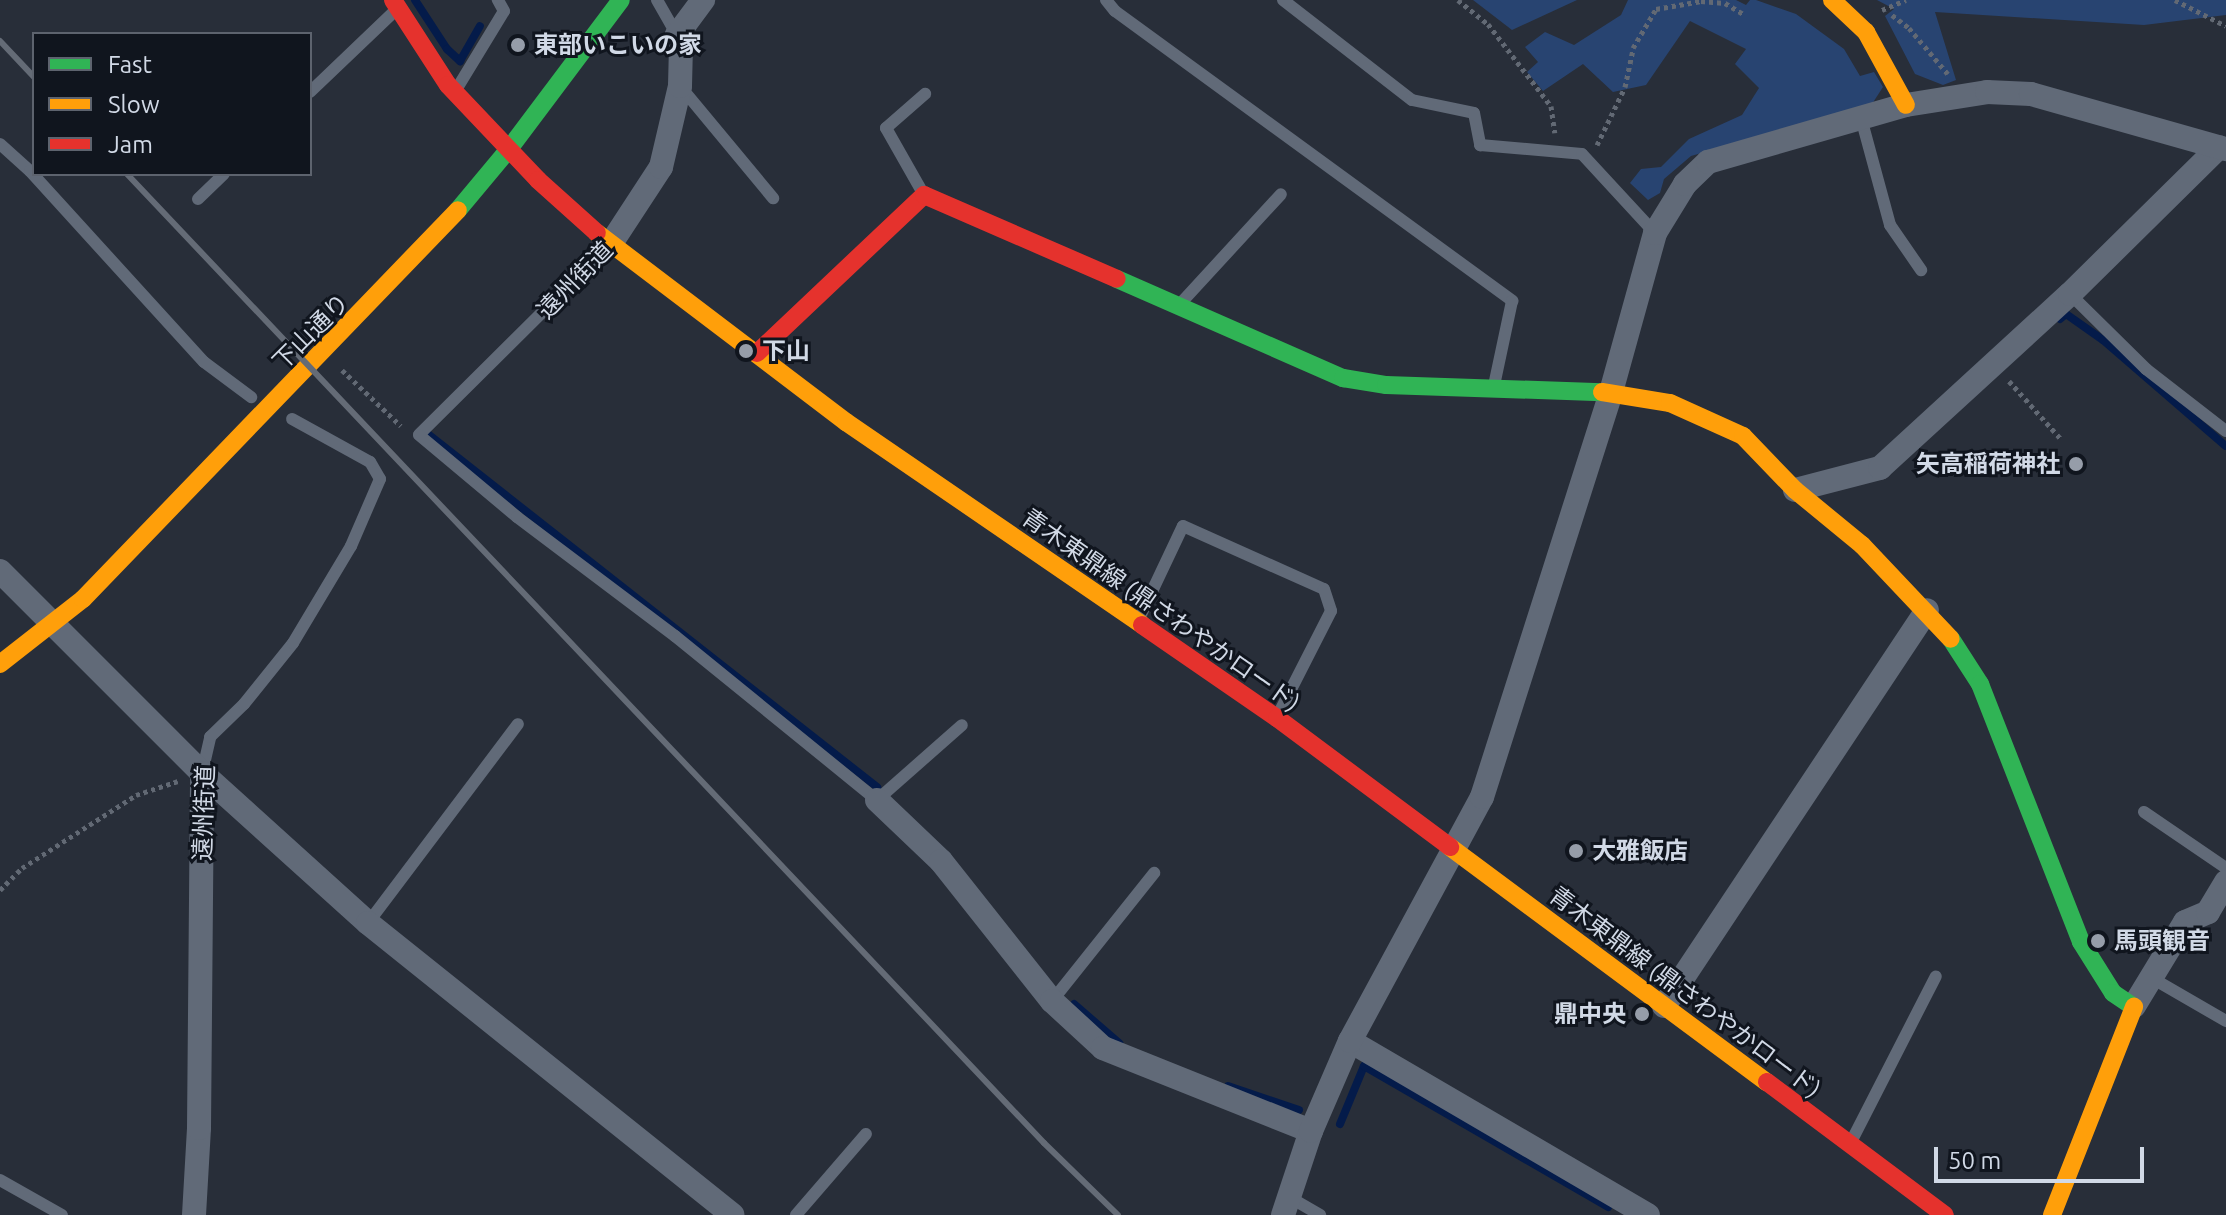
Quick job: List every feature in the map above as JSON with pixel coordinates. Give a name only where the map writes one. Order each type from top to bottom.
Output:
[{"type":"street","name":"下山通り","points":[[0,664],[54,625],[387,288],[509,149],[621,0]]},
{"type":"street","points":[[677,35],[703,0]]},
{"type":"street","points":[[1832,0],[1866,32],[1906,105]]},
{"type":"street","name":"青木東鼎線 (鼎さわやかロード)","points":[[395,5],[455,92],[509,149],[610,245],[846,422],[1277,718],[1945,1215]]},
{"type":"street","name":"遠州街道","points":[[610,245],[661,167],[680,86],[681,46],[677,35]]},
{"type":"street","points":[[1286,1206],[1311,1131],[1350,1041],[1396,949],[1482,797],[1611,392],[1655,233],[1685,184],[1708,162],[1906,105],[1987,92],[2031,94],[2223,148]]},
{"type":"street","points":[[1795,490],[1880,468],[2223,148]]},
{"type":"street","points":[[757,353],[924,195],[1343,378],[1386,385],[1611,392],[1670,403],[1743,436],[1795,490],[1862,545],[1927,610],[1964,655],[1980,684],[2081,942],[2113,993],[2134,1006]]},
{"type":"street","points":[[0,571],[202,773],[368,923],[733,1215]]},
{"type":"street","points":[[1664,1006],[1927,610]]},
{"type":"street","name":"遠州街道","points":[[194,1215],[199,1128],[202,773]]},
{"type":"street","points":[[877,800],[941,861],[1052,1001],[1103,1048],[1311,1131]]},
{"type":"street","points":[[2052,1215],[2134,1006],[2185,922],[2208,912],[2226,882]]},
{"type":"street","points":[[1350,1041],[1641,1214]]},
{"type":"lane","points":[[455,92],[504,11],[498,0]]},
{"type":"lane","points":[[657,0],[677,35]]},
{"type":"lane","points":[[1106,0],[1115,11],[1512,301],[1494,387]]},
{"type":"lane","points":[[1283,0],[1412,100],[1474,113],[1480,145],[1582,154],[1655,233]]},
{"type":"lane","points":[[312,90],[395,5]]},
{"type":"lane","points":[[680,86],[773,198]]},
{"type":"lane","points":[[924,195],[886,128],[925,94]]},
{"type":"lane","points":[[1861,118],[1890,225],[1921,270]]},
{"type":"lane","points":[[0,144],[32,173]]},
{"type":"lane","points":[[35,176],[204,362],[251,397]]},
{"type":"lane","points":[[198,199],[222,176]]},
{"type":"lane","points":[[1178,307],[1281,194]]},
{"type":"lane","name":"遠州街道","points":[[419,435],[610,245]]},
{"type":"lane","points":[[2070,294],[2146,369],[2226,431]]},
{"type":"lane","name":"遠州街道","points":[[202,773],[210,737],[244,704],[293,643],[351,546],[380,479],[370,462],[292,419]]},
{"type":"lane","points":[[419,435],[517,517],[675,636],[877,800],[962,725]]},
{"type":"lane","points":[[1136,623],[1183,526],[1324,589],[1331,611],[1277,718]]},
{"type":"lane","points":[[368,923],[518,724]]},
{"type":"lane","points":[[2144,812],[2226,868]]},
{"type":"lane","points":[[1052,1001],[1154,873]]},
{"type":"lane","points":[[1849,1145],[1936,976]]},
{"type":"lane","points":[[2150,977],[2226,1021]]},
{"type":"lane","points":[[796,1215],[866,1134]]},
{"type":"lane","points":[[0,1180],[62,1215]]},
{"type":"lane","points":[[1286,1206],[1320,1215]]},
{"type":"path","points":[[1458,0],[1488,24],[1551,106],[1557,150]]},
{"type":"path","points":[[1874,14],[1906,0]]},
{"type":"path","points":[[2175,0],[2226,26]]},
{"type":"path","points":[[1589,161],[1625,87],[1633,48],[1656,9],[1713,2],[1725,3],[1745,15]]},
{"type":"path","points":[[1890,13],[1949,75],[1959,96]]},
{"type":"path","points":[[1993,363],[2062,440]]},
{"type":"path","points":[[342,370],[403,428],[419,435]]},
{"type":"path","points":[[0,890],[22,868],[136,795],[202,773]]},
{"type":"shaded area","points":[[1473,0],[1577,0],[1512,30]]},
{"type":"shaded area","points":[[1628,0],[1736,0],[1746,5],[1750,0],[1756,0],[1796,14],[1844,49],[1860,76],[1874,72],[1883,87],[1872,104],[1691,156],[1664,179],[1660,193],[1648,200],[1630,183],[1641,169],[1661,167],[1689,139],[1742,115],[1759,88],[1735,64],[1746,49],[1690,21],[1646,85],[1613,92],[1583,64],[1543,91],[1527,72],[1538,62],[1525,47],[1545,32],[1574,45],[1621,15]]},
{"type":"shaded area","points":[[1877,0],[2226,0],[2226,15],[2144,25],[1935,12],[1956,80],[1943,85],[1915,74],[1885,16],[1894,9]]},
{"type":"waterway","points":[[415,0],[447,49],[460,61],[480,26]]},
{"type":"waterway","points":[[2060,319],[2066,314],[2103,340],[2226,446]]},
{"type":"waterway","points":[[429,435],[877,787]]},
{"type":"waterway","points":[[1074,1004],[1119,1043]]},
{"type":"waterway","points":[[1340,1124],[1364,1066],[1608,1207]]},
{"type":"waterway","points":[[1228,1086],[1299,1110]]},
{"type":"railway","points":[[0,41],[32,75]]},
{"type":"railway","points":[[129,176],[1044,1143],[1118,1215]]},
{"type":"traffic: fast","points":[[458,210],[509,149],[621,0]]},
{"type":"traffic: fast","points":[[1117,279],[1343,378],[1386,385],[1602,392]]},
{"type":"traffic: fast","points":[[1951,639],[1980,684],[2081,942],[2113,993],[2134,1007]]},
{"type":"traffic: slow","points":[[1832,0],[1866,32],[1906,105]]},
{"type":"traffic: slow","points":[[0,664],[83,599],[458,210]]},
{"type":"traffic: slow","points":[[597,233],[846,422],[1142,625]]},
{"type":"traffic: slow","points":[[1602,392],[1670,403],[1743,436],[1795,490],[1862,545],[1951,639]]},
{"type":"traffic: slow","points":[[1450,847],[1767,1082]]},
{"type":"traffic: slow","points":[[2052,1215],[2134,1007]]},
{"type":"traffic: jam","points":[[393,0],[448,85],[538,180],[597,233]]},
{"type":"traffic: jam","points":[[757,353],[924,195],[1117,279]]},
{"type":"traffic: jam","points":[[1142,625],[1277,718],[1450,847]]},
{"type":"traffic: jam","points":[[1767,1082],[1945,1215]]},
{"type":"place","name":"東部いこいの家","points":[[518,45]]},
{"type":"place","name":"下山","points":[[746,351]]},
{"type":"place","name":"矢高稲荷神社","points":[[2076,464]]},
{"type":"place","name":"大雅飯店","points":[[1576,851]]},
{"type":"place","name":"馬頭観音","points":[[2098,941]]},
{"type":"place","name":"鼎中央","points":[[1642,1014]]}]
